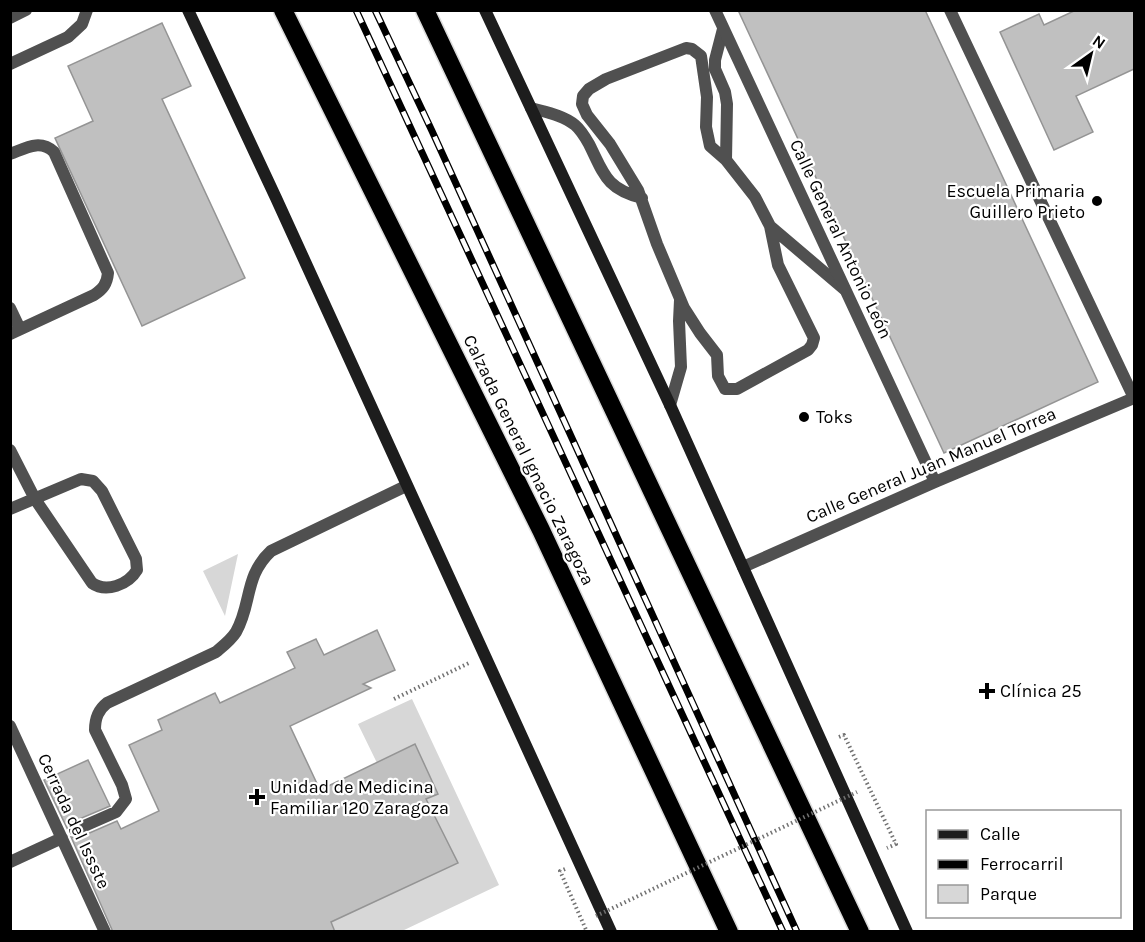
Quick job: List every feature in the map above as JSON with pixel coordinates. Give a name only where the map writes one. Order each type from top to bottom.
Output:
[{"type":"highway","name":"Calzada General Ignacio Zaragoza","points":[[284,10],[541,530],[729,932]]},
{"type":"highway","points":[[425,10],[860,932]]},
{"type":"main road","points":[[188,10],[611,932]]},
{"type":"main road","points":[[485,10],[670,405],[907,932]]},
{"type":"street","points":[[10,18],[26,10]]},
{"type":"street","points":[[10,64],[68,37],[82,24],[87,10]]},
{"type":"street","name":"Calle General Antonio León","points":[[715,10],[935,482]]},
{"type":"street","points":[[950,10],[1134,398]]},
{"type":"street","points":[[723,29],[715,69],[727,104],[726,160]]},
{"type":"street","points":[[681,49],[692,49],[700,56],[707,97],[706,128],[710,146],[726,160],[755,197],[770,226],[777,265],[813,333],[812,345],[808,350],[737,388],[725,389],[718,376],[717,355],[700,333],[681,299],[657,244],[642,198],[610,144],[587,115],[582,104],[583,96],[589,89],[606,79],[681,49]]},
{"type":"street","points":[[531,108],[564,118],[575,124],[584,134],[606,178],[624,193],[642,198]]},
{"type":"street","points":[[10,154],[38,145],[47,146],[54,152],[108,273],[107,283],[94,295],[15,331],[10,308]]},
{"type":"street","points":[[770,226],[844,289]]},
{"type":"street","points":[[670,405],[681,367],[679,321],[681,299]]},
{"type":"street","name":"Calle General Juan Manuel Torrea","points":[[743,567],[935,482],[1134,398]]},
{"type":"street","points":[[10,450],[35,499],[92,583],[104,589],[129,581],[134,576],[137,570],[135,559],[102,491],[93,481],[81,479],[35,499],[10,509]]},
{"type":"street","points":[[75,830],[116,812],[126,799],[125,792],[95,729],[95,722],[101,707],[216,652],[227,643],[241,621],[254,573],[271,551],[406,486]]},
{"type":"street","name":"Cerrada del Issste","points":[[10,726],[105,932]]},
{"type":"street","points":[[10,862],[62,838]]},
{"type":"path","points":[[394,699],[484,656]]},
{"type":"path","points":[[844,735],[896,844]]},
{"type":"path","points":[[596,916],[857,792]]},
{"type":"path","points":[[560,871],[587,932]]},
{"type":"green space","points":[[238,554],[225,616],[203,571]]},
{"type":"green space","points":[[412,699],[499,885],[402,931],[335,931],[331,922],[458,863],[435,817],[362,852],[354,833],[438,794],[415,744],[377,763],[358,724]]},
{"type":"building","points":[[738,10],[925,10],[1098,382],[944,453]]},
{"type":"building","points":[[1076,10],[1134,10],[1134,69],[1076,96],[1093,132],[1054,150],[1000,32],[1039,14],[1044,25]]},
{"type":"building","points":[[162,23],[191,86],[162,99],[245,278],[142,326],[55,138],[93,121],[68,66]]},
{"type":"building","points":[[377,630],[395,670],[363,684],[371,688],[290,726],[320,790],[415,744],[438,794],[426,799],[458,863],[331,922],[335,932],[113,932],[71,837],[78,838],[117,821],[121,829],[159,811],[129,745],[162,730],[158,720],[215,693],[220,703],[295,668],[287,652],[316,639],[324,655]]},
{"type":"building","points":[[88,760],[110,806],[72,822],[67,828],[44,780]]},
{"type":"railway","points":[[356,10],[783,932]]},
{"type":"railway","points":[[375,10],[797,932]]},
{"type":"place","name":"Escuela Primaria Guillero Prieto","points":[[1097,201]]},
{"type":"place","name":"Toks","points":[[804,417]]},
{"type":"place","name":"Clínica 25","points":[[987,691]]},
{"type":"place","name":"Unidad de Medicina Familiar 120 Zaragoza","points":[[257,797]]}]
